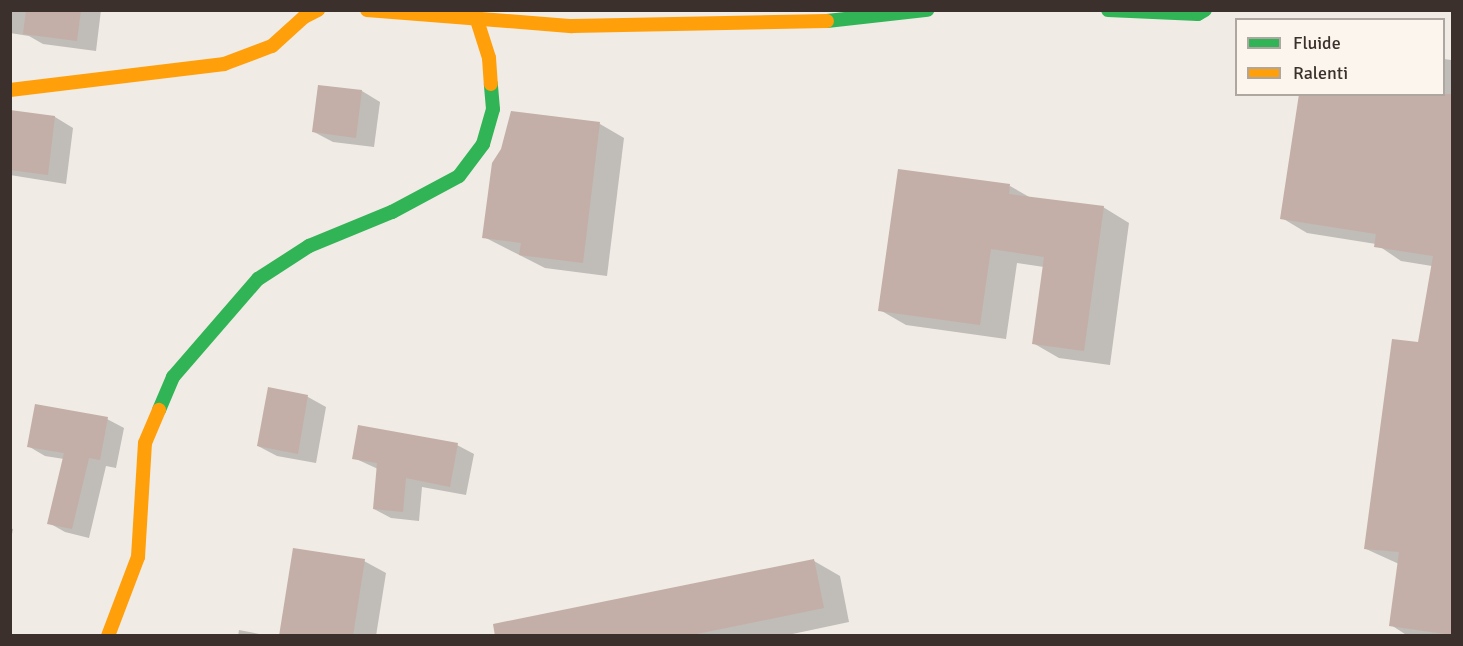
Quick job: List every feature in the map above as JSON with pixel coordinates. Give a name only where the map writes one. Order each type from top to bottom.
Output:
[{"type":"street","points":[[10,90],[224,64],[272,46],[304,17],[318,10]]},
{"type":"street","points":[[367,10],[472,14],[572,26],[799,24],[927,10]]},
{"type":"street","points":[[1108,10],[1198,14],[1205,10]]},
{"type":"street","points":[[108,636],[138,557],[145,443],[172,377],[258,279],[309,246],[392,212],[459,176],[483,144],[493,109],[489,58],[472,14]]},
{"type":"building","points":[[26,10],[81,10],[77,41],[23,34]]},
{"type":"building","points":[[318,85],[362,90],[356,138],[312,132]]},
{"type":"building","points":[[1445,94],[1452,94],[1452,635],[1389,626],[1399,552],[1364,549],[1392,339],[1418,342],[1433,256],[1374,247],[1376,234],[1280,219],[1299,96],[1445,96]]},
{"type":"building","points":[[10,110],[55,116],[48,175],[10,170]]},
{"type":"building","points":[[511,111],[600,122],[583,263],[519,255],[521,243],[482,238],[492,163],[501,149]]},
{"type":"building","points":[[898,169],[1010,184],[1009,194],[1104,206],[1084,351],[1032,344],[1044,257],[991,249],[980,325],[878,311]]},
{"type":"building","points":[[268,387],[308,395],[298,454],[257,446]]},
{"type":"building","points":[[35,404],[108,417],[100,460],[89,458],[72,529],[47,524],[64,453],[27,447]]},
{"type":"building","points":[[358,425],[458,443],[450,487],[406,478],[403,512],[373,509],[377,463],[352,459]]},
{"type":"building","points":[[293,548],[365,559],[353,636],[279,636]]},
{"type":"building","points":[[814,559],[824,608],[687,636],[495,636],[493,624]]},
{"type":"traffic: fast","points":[[827,21],[927,10]]},
{"type":"traffic: fast","points":[[1108,10],[1198,14],[1205,10]]},
{"type":"traffic: fast","points":[[159,410],[173,377],[258,279],[309,246],[392,212],[459,176],[483,144],[493,109],[491,84]]},
{"type":"traffic: slow","points":[[10,90],[224,64],[272,46],[304,17],[318,10]]},
{"type":"traffic: slow","points":[[367,10],[572,26],[827,21]]},
{"type":"traffic: slow","points":[[468,10],[476,17],[489,58],[491,84]]},
{"type":"traffic: slow","points":[[108,636],[138,557],[145,443],[159,410]]}]
